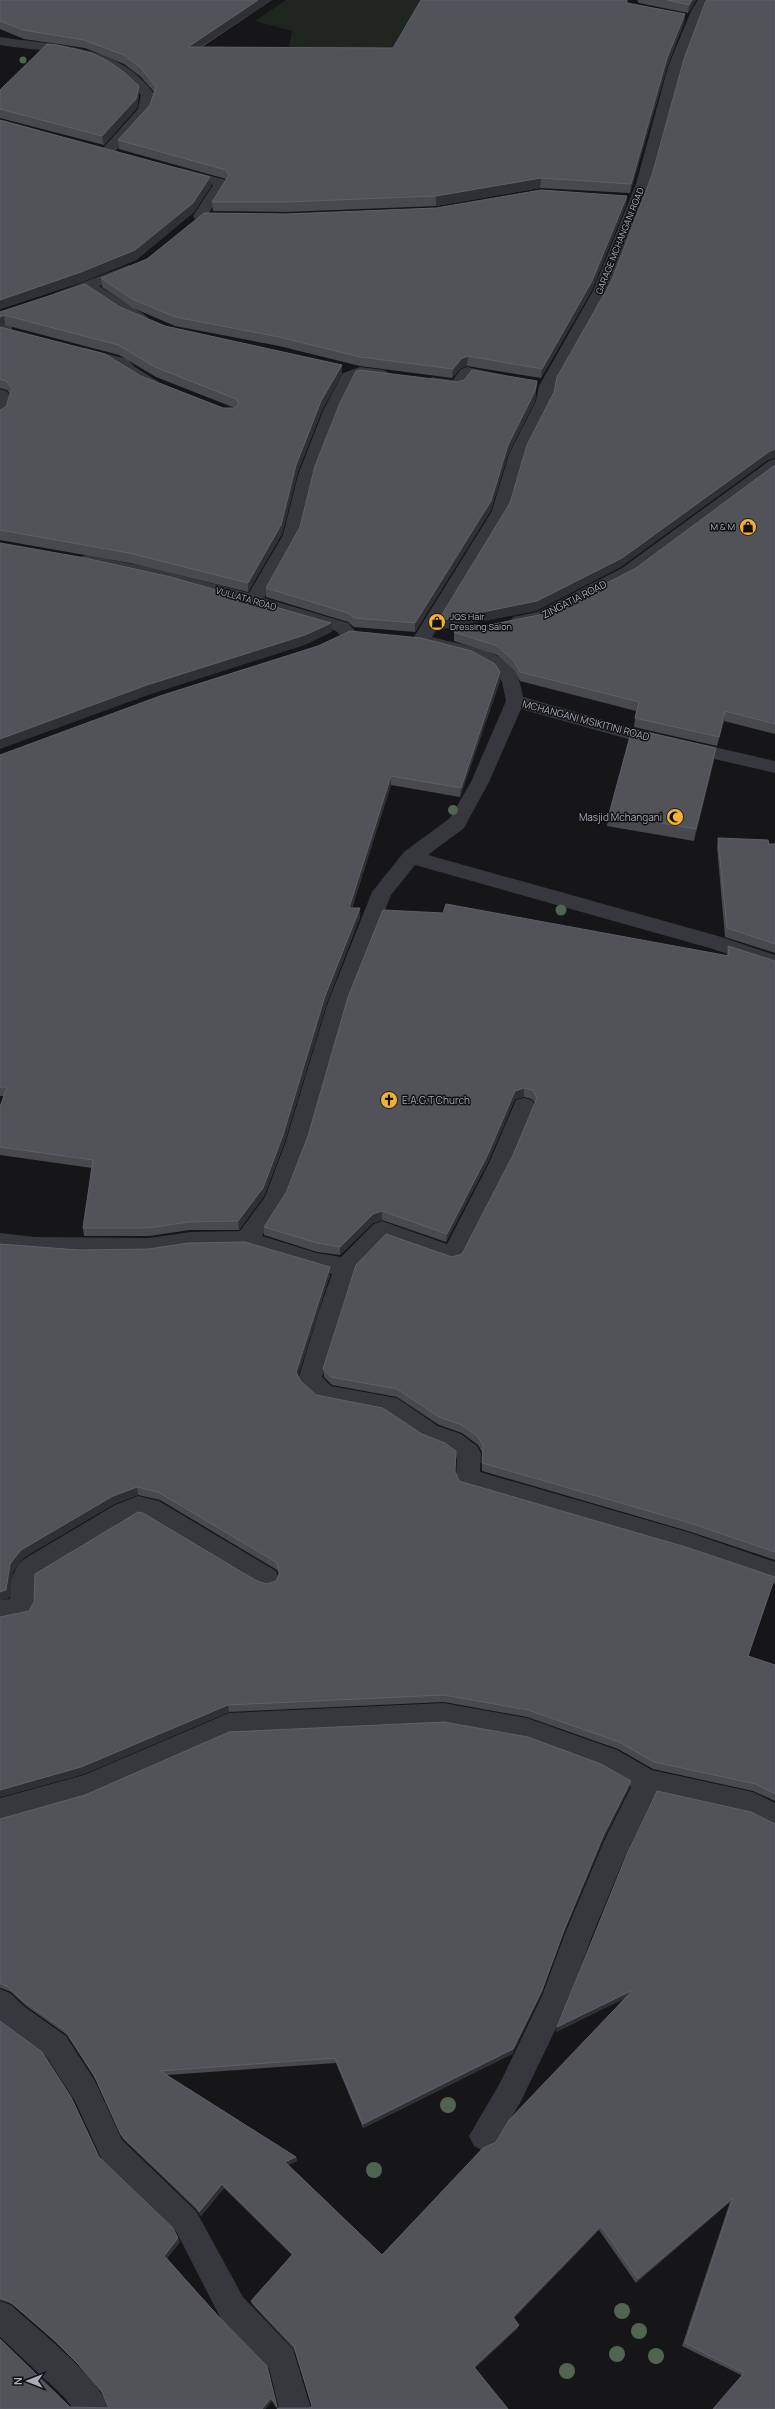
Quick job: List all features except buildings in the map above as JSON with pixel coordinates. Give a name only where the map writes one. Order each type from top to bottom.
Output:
[{"type":"street","name":"GARAGE MCHANGANI ROAD","points":[[414,639],[500,511],[517,454],[544,401],[539,385],[601,291],[645,177],[687,18],[704,0]]},
{"type":"street","points":[[0,41],[98,55],[115,62],[137,79],[148,95],[145,110],[108,151]]},
{"type":"street","points":[[94,148],[123,155]]},
{"type":"street","points":[[168,168],[221,183],[200,216],[189,226]]},
{"type":"street","points":[[620,198],[636,200]]},
{"type":"street","points":[[200,216],[216,216]]},
{"type":"street","points":[[44,301],[88,286],[142,264]]},
{"type":"street","points":[[88,286],[127,312],[154,324]]},
{"type":"street","points":[[0,347],[5,331],[4,315],[22,309]]},
{"type":"street","points":[[5,331],[20,335]]},
{"type":"street","points":[[72,350],[121,362],[138,375],[168,389]]},
{"type":"street","points":[[339,367],[360,372],[397,377]]},
{"type":"street","points":[[254,600],[291,535],[306,475],[331,411],[349,376],[360,372]]},
{"type":"street","points":[[419,380],[457,386],[466,372],[510,380]]},
{"type":"street","points":[[0,394],[4,397],[0,413]]},
{"type":"street","name":"ZINGATIA ROAD","points":[[504,624],[542,617],[628,572],[775,464]]},
{"type":"street","name":"VULLATA ROAD","points":[[75,557],[129,567],[254,600],[342,627],[348,635]]},
{"type":"street","points":[[414,639],[459,633]]},
{"type":"street","points":[[246,1240],[274,1201],[296,1144],[337,1005],[382,892],[411,858],[457,823],[480,782],[515,701],[511,682],[502,668],[478,655],[414,639]]},
{"type":"street","name":"MCHANGANI MSIKITINI ROAD","points":[[515,701],[628,733],[775,767]]},
{"type":"street","points":[[411,858],[718,943],[775,963]]},
{"type":"street","points":[[524,1106],[502,1162],[486,1188],[452,1255],[382,1230],[346,1267],[310,1380],[325,1396],[390,1405],[431,1434],[453,1441],[469,1453],[468,1479],[688,1543],[775,1573]]},
{"type":"street","points":[[0,1242],[35,1246],[149,1247],[190,1241],[246,1240],[317,1262],[346,1267]]},
{"type":"street","points":[[0,1612],[22,1609],[24,1574],[34,1566],[124,1513],[138,1507],[150,1509],[267,1579]]},
{"type":"street","points":[[0,1811],[86,1787],[229,1725],[436,1716],[527,1730],[608,1759],[647,1782],[753,1805],[775,1817]]},
{"type":"street","points":[[484,2136],[510,2093],[554,2002],[578,1936],[614,1850],[647,1782]]},
{"type":"street","points":[[0,2002],[15,2017],[56,2046],[85,2091],[112,2150],[186,2221],[232,2308],[282,2360],[295,2409]]},
{"type":"street","points":[[0,2316],[74,2385],[94,2409]]},
{"type":"shaded area","points":[[286,0],[427,0],[432,51],[288,53],[292,31],[255,21]]},
{"type":"place","name":"M & M","points":[[748,527]]},
{"type":"place","name":"JQS Hair Dressing Salon","points":[[437,622]]},
{"type":"place","name":"Masjid Mchangani","points":[[675,817]]},
{"type":"place","name":"E.A.G.T Church","points":[[389,1100]]}]
